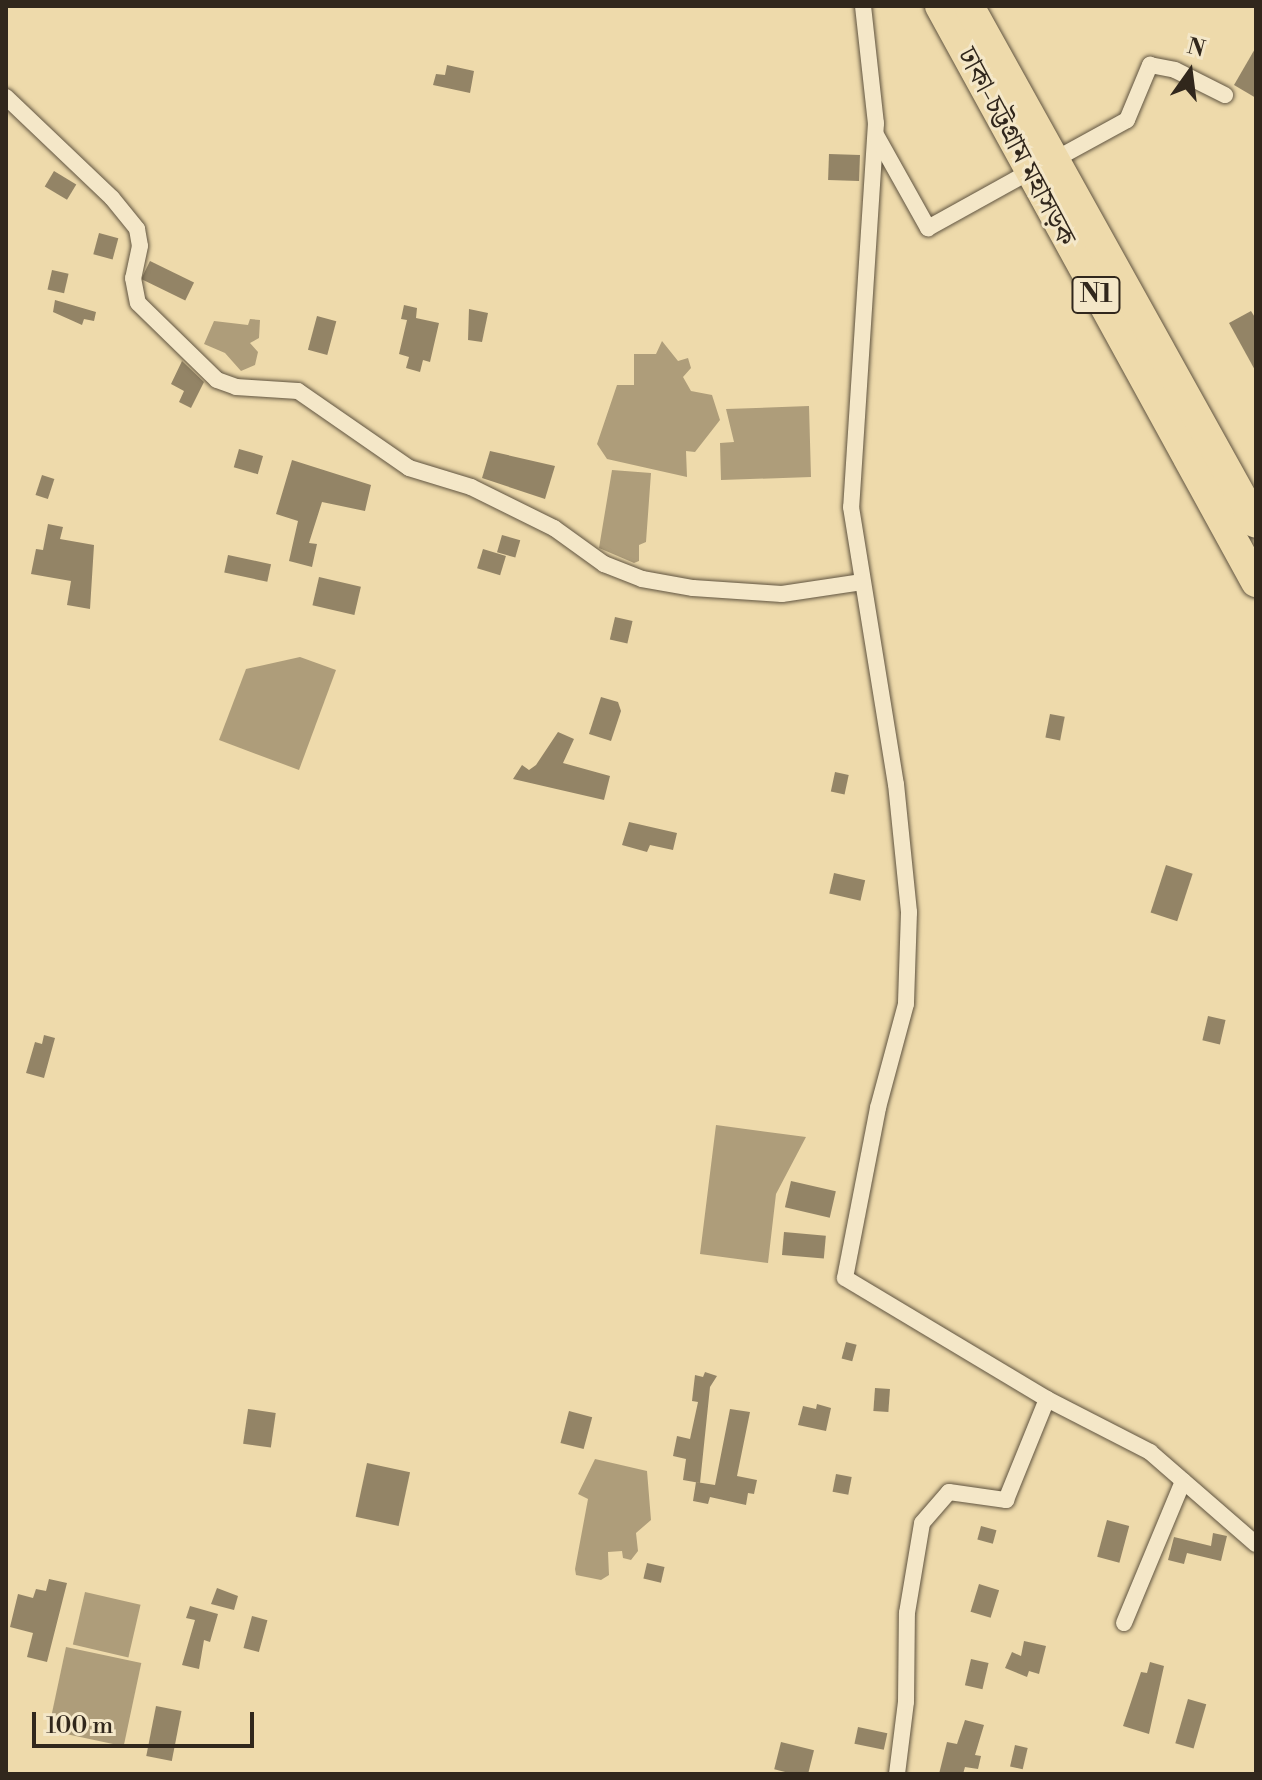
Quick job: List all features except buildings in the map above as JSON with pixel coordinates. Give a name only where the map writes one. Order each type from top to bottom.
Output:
[{"type":"highway","name":"ঢাকা-চট্টগ্রাম মহাসড়ক","points":[[940,6],[1042,166],[1256,523]]},
{"type":"highway","name":"ঢাকা-চট্টগ্রাম মহাসড়ক","points":[[969,6],[1042,166],[1256,582]]},
{"type":"street","points":[[863,6],[875,135],[852,478],[862,582],[892,753],[909,912],[906,1004],[878,1108],[845,1278],[1047,1399],[1150,1452],[1256,1544]]},
{"type":"street","points":[[875,135],[928,228],[1127,120],[1150,65],[1175,70],[1225,95]]},
{"type":"street","points":[[6,97],[112,198],[137,229],[140,246],[133,278],[138,303],[217,380],[236,387],[298,391],[409,468],[471,487],[554,528],[604,564],[642,579],[693,588],[782,594],[862,582]]},
{"type":"street","points":[[897,1774],[906,1702],[907,1613],[922,1523],[949,1492],[1006,1500],[1047,1399]]},
{"type":"street","points":[[1124,1623],[1183,1481]]},
{"type":"shaded area","points":[[250,319],[260,320],[259,338],[250,343],[258,352],[255,365],[241,371],[225,353],[204,344],[214,321],[248,325]]},
{"type":"shaded area","points":[[662,341],[678,361],[688,358],[691,368],[683,377],[691,391],[712,395],[720,420],[695,452],[686,451],[687,477],[607,459],[597,444],[617,385],[634,385],[634,354],[656,354]]},
{"type":"shaded area","points":[[809,406],[811,477],[721,480],[720,443],[734,442],[726,409]]},
{"type":"shaded area","points":[[612,470],[651,473],[646,542],[639,545],[639,561],[634,563],[599,548]]},
{"type":"shaded area","points":[[300,657],[336,670],[299,770],[219,740],[246,669]]},
{"type":"shaded area","points":[[716,1125],[806,1137],[776,1194],[768,1263],[700,1254]]},
{"type":"shaded area","points":[[595,1459],[647,1471],[651,1520],[636,1533],[638,1551],[631,1560],[623,1558],[622,1551],[608,1552],[609,1575],[601,1580],[576,1575],[575,1569],[588,1499],[578,1494]]},
{"type":"shaded area","points":[[85,1592],[141,1605],[128,1657],[73,1645]]},
{"type":"shaded area","points":[[66,1647],[141,1663],[124,1746],[48,1730]]}]
